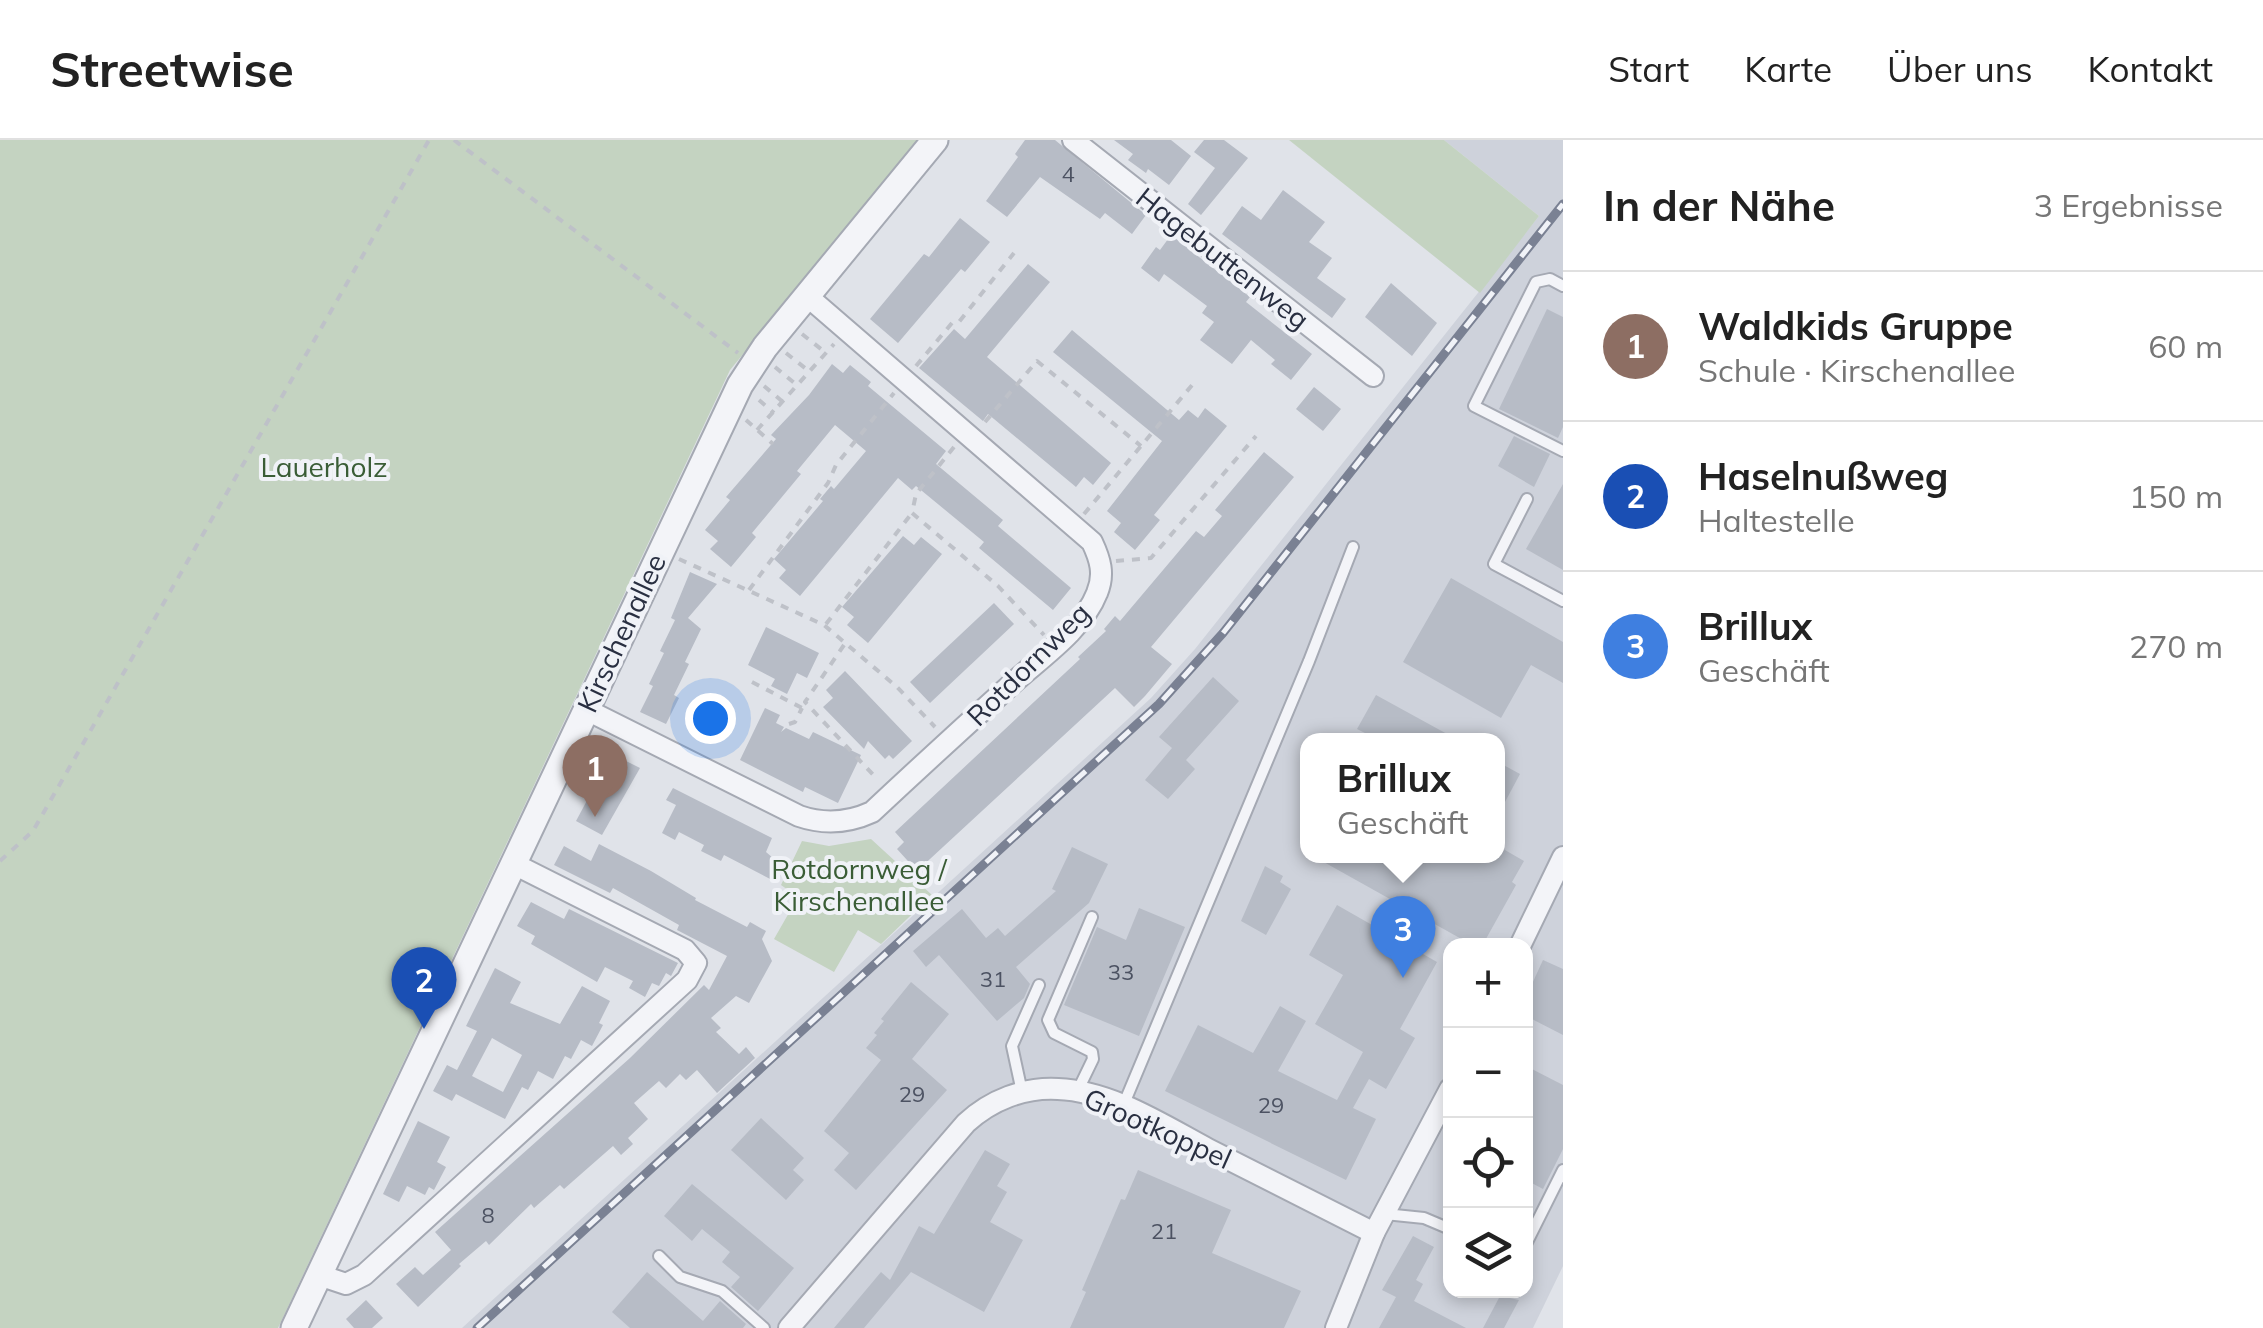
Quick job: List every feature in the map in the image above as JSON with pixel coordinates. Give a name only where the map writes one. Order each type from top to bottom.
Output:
[{"type":"street","name":"Kirschenallee","points":[[294,1328],[729,407],[765,343],[935,140]]},
{"type":"street","name":"Hagebuttenweg","points":[[1073,140],[1373,376]]},
{"type":"street","points":[[806,296],[1075,526],[1092,542],[1101,562]]},
{"type":"street","name":"Rotdornweg","points":[[585,709],[814,821],[850,822],[872,812],[1054,646],[1090,607],[1099,590],[1101,562]]},
{"type":"street","points":[[1524,938],[1563,857]]},
{"type":"street","points":[[320,1275],[346,1284],[364,1275],[688,980],[696,963],[685,950],[512,863]]},
{"type":"street","name":"Grootkoppel","points":[[789,1328],[966,1123],[983,1108],[1022,1092],[1078,1091],[1122,1107],[1379,1224]]},
{"type":"street","points":[[1336,1328],[1379,1224],[1443,1102]]},
{"type":"lane","points":[[1563,286],[1550,279],[1536,282],[1474,406],[1563,451]]},
{"type":"lane","points":[[1527,499],[1494,564],[1563,602]]},
{"type":"lane","points":[[1122,1107],[1310,661],[1353,547]]},
{"type":"lane","points":[[1078,1091],[1093,1059],[1092,1052],[1054,1033],[1048,1020],[1092,917]]},
{"type":"lane","points":[[1022,1092],[1012,1046],[1039,984]]},
{"type":"lane","points":[[1533,1230],[1563,1170]]},
{"type":"lane","points":[[1379,1224],[1424,1218],[1443,1227]]},
{"type":"lane","points":[[659,1256],[680,1277],[722,1291],[764,1328]]},
{"type":"path","points":[[0,861],[32,831],[429,140]]},
{"type":"path","points":[[454,140],[810,372]]},
{"type":"path","points":[[748,590],[869,422],[952,323],[959,322],[1014,253]]},
{"type":"path","points":[[758,430],[847,330]]},
{"type":"path","points":[[765,343],[826,353]]},
{"type":"path","points":[[765,343],[798,386]]},
{"type":"path","points":[[934,344],[942,350]]},
{"type":"path","points":[[824,625],[912,513],[916,494],[929,472],[969,436],[1037,360],[1140,446]]},
{"type":"path","points":[[1075,526],[1192,384]]},
{"type":"path","points":[[729,407],[773,444]]},
{"type":"path","points":[[869,422],[877,428]]},
{"type":"path","points":[[1101,562],[1152,558],[1256,436]]},
{"type":"path","points":[[912,513],[998,586],[1054,646]]},
{"type":"path","points":[[660,550],[824,625],[897,686],[949,741]]},
{"type":"path","points":[[790,724],[845,643]]},
{"type":"path","points":[[752,682],[804,705],[892,794]]},
{"type":"path","points":[[839,746],[849,748]]},
{"type":"shaded area","points":[[1444,140],[1563,140],[1563,1266],[1533,1328],[462,1328],[1151,698],[1195,649],[1539,216]]},
{"type":"green space","name":"Lauerholz","points":[[0,140],[920,140],[730,370],[278,1328],[0,1328]]},
{"type":"green space","points":[[1289,140],[1444,140],[1539,216],[1480,293]]},
{"type":"green space","name":"Rotdornweg / Kirschenallee","points":[[871,839],[932,895],[881,944],[858,930],[834,972],[774,939],[798,897],[781,885],[802,841],[829,846]]},
{"type":"building","points":[[1025,140],[1055,140],[1146,215],[1132,234],[1105,213],[1100,219],[1040,177],[1007,217],[986,201],[1018,157],[1015,154]]},
{"type":"building","points":[[1114,140],[1171,140],[1191,156],[1169,185],[1128,160],[1133,154]]},
{"type":"building","points":[[1204,140],[1224,140],[1248,158],[1201,215],[1188,204],[1215,168],[1194,152]]},
{"type":"building","points":[[1283,190],[1325,222],[1309,242],[1332,258],[1317,278],[1346,299],[1332,318],[1222,234],[1242,206],[1261,220]]},
{"type":"building","points":[[960,218],[990,242],[965,272],[961,269],[898,343],[870,319]]},
{"type":"building","points":[[1171,235],[1250,297],[1246,302],[1312,354],[1291,380],[1251,340],[1232,364],[1200,340],[1214,322],[1202,313],[1207,306],[1164,274],[1159,282],[1141,268],[1156,247],[1160,250]]},
{"type":"building","points":[[1028,264],[1050,282],[987,357],[1111,463],[1093,485],[1084,477],[1076,487],[988,414],[983,421],[919,368],[954,329],[965,339]]},
{"type":"building","points":[[1391,283],[1437,323],[1412,356],[1365,317]]},
{"type":"building","points":[[1547,309],[1563,317],[1563,427],[1558,438],[1499,409]]},
{"type":"building","points":[[1072,330],[1179,420],[1188,410],[1198,418],[1205,408],[1227,426],[1154,515],[1160,520],[1135,550],[1114,532],[1121,523],[1107,511],[1162,441],[1053,352]]},
{"type":"building","points":[[832,364],[843,373],[850,365],[871,382],[868,386],[946,451],[936,464],[1003,520],[998,526],[1071,588],[1053,610],[979,548],[984,542],[916,486],[912,490],[898,478],[800,596],[779,578],[786,570],[774,559],[831,486],[834,489],[866,451],[835,425],[797,471],[801,474],[752,533],[756,537],[731,567],[710,549],[718,541],[705,530],[730,500],[726,497],[776,439],[771,435]]},
{"type":"building","points":[[1314,387],[1341,409],[1323,431],[1296,409]]},
{"type":"building","points":[[1514,436],[1550,454],[1534,487],[1498,466]]},
{"type":"building","points":[[1264,452],[1294,477],[1151,647],[1172,664],[1134,707],[1115,688],[917,871],[897,849],[904,842],[895,832],[1080,659],[1115,616],[1120,621],[1196,531],[1204,537],[1222,516],[1215,510]]},
{"type":"building","points":[[1563,484],[1563,570],[1526,549]]},
{"type":"building","points":[[903,536],[914,545],[921,537],[942,554],[868,643],[847,625],[854,617],[842,607]]},
{"type":"building","points":[[690,572],[717,584],[688,618],[701,629],[685,662],[689,664],[674,695],[679,698],[666,724],[640,712],[653,686],[649,684],[664,653],[660,651],[675,620],[671,618]]},
{"type":"building","points":[[1451,578],[1563,642],[1563,683],[1531,665],[1501,718],[1403,662]]},
{"type":"building","points":[[994,603],[1014,624],[930,703],[910,682]]},
{"type":"building","points":[[766,627],[819,653],[807,678],[797,673],[787,694],[771,686],[775,679],[748,665]]},
{"type":"building","points":[[845,671],[912,741],[893,759],[889,755],[885,759],[868,741],[864,749],[823,707],[833,698],[826,690]]},
{"type":"building","points":[[1213,677],[1239,701],[1186,760],[1195,769],[1168,799],[1145,780],[1172,748],[1159,737]]},
{"type":"building","points":[[1376,695],[1445,733],[1365,733],[1357,729]]},
{"type":"building","points":[[765,708],[780,715],[776,723],[784,727],[781,732],[786,728],[809,739],[813,732],[861,755],[838,803],[805,787],[803,792],[740,760]]},
{"type":"building","points":[[612,754],[640,768],[602,835],[576,821]]},
{"type":"building","points":[[1505,766],[1520,774],[1505,802]]},
{"type":"building","points":[[673,788],[772,838],[766,852],[780,864],[772,880],[724,855],[721,861],[701,851],[704,845],[679,832],[675,840],[662,833],[676,805],[666,800]]},
{"type":"building","points":[[599,844],[695,900],[747,927],[750,922],[766,931],[762,939],[772,961],[749,1003],[736,996],[711,1018],[721,1028],[716,1032],[739,1054],[746,1047],[755,1058],[717,1093],[697,1070],[686,1080],[680,1074],[666,1088],[659,1081],[634,1103],[648,1119],[628,1138],[633,1144],[621,1155],[613,1146],[564,1189],[560,1185],[534,1208],[531,1204],[489,1245],[486,1241],[459,1264],[418,1307],[396,1284],[415,1267],[423,1275],[451,1250],[435,1232],[630,1058],[704,985],[709,990],[727,956],[677,930],[679,925],[613,888],[610,893],[554,865],[564,846],[591,861]]},
{"type":"building","points":[[1072,847],[1108,864],[1089,903],[1016,967],[1030,984],[1024,998],[997,1021],[939,955],[926,967],[913,951],[962,909],[986,938],[998,928],[1005,936],[1056,891],[1052,889]]},
{"type":"building","points":[[1505,850],[1524,861],[1512,882],[1516,885],[1486,938],[1460,938],[1326,863],[1505,863]]},
{"type":"building","points":[[1265,866],[1283,876],[1280,882],[1291,889],[1266,935],[1241,921]]},
{"type":"building","points":[[531,902],[564,919],[569,909],[678,963],[659,986],[652,983],[645,997],[629,988],[633,981],[605,967],[597,982],[531,944],[535,936],[517,926]]},
{"type":"building","points":[[1337,905],[1437,962],[1400,1029],[1415,1038],[1386,1089],[1369,1079],[1353,1108],[1376,1119],[1346,1180],[1165,1091],[1198,1025],[1253,1053],[1280,1006],[1306,1021],[1278,1071],[1337,1100],[1363,1052],[1315,1024],[1343,975],[1309,955]]},
{"type":"building","points":[[1139,908],[1185,927],[1139,1036],[1064,1005],[1097,927],[1126,940]]},
{"type":"building","points":[[1543,960],[1563,969],[1563,1035],[1533,1020],[1533,982]]},
{"type":"building","points":[[495,968],[521,982],[510,1003],[560,1024],[582,986],[610,1001],[592,1046],[581,1040],[571,1059],[565,1056],[553,1079],[538,1071],[528,1090],[522,1087],[505,1119],[456,1094],[452,1101],[433,1091],[447,1065],[457,1070],[477,1031],[466,1026]],"holes":[[[492,1038],[522,1055],[503,1092],[472,1076]]]},
{"type":"building","points":[[911,982],[949,1014],[912,1059],[947,1090],[856,1190],[834,1170],[849,1153],[824,1131],[881,1060],[866,1048],[877,1035],[874,1033],[884,1021],[881,1019]]},
{"type":"building","points":[[1533,1070],[1563,1085],[1563,1149],[1543,1189],[1533,1184]]},
{"type":"building","points":[[761,1118],[804,1158],[793,1170],[804,1180],[786,1200],[731,1150]]},
{"type":"building","points":[[418,1121],[450,1137],[437,1162],[446,1167],[434,1190],[429,1187],[425,1195],[407,1186],[399,1202],[383,1194]]},
{"type":"building","points":[[985,1150],[1010,1164],[997,1186],[1007,1192],[990,1222],[1023,1240],[984,1312],[911,1272],[864,1328],[834,1328],[881,1272],[890,1280],[919,1226],[934,1234]]},
{"type":"building","points":[[1138,1170],[1231,1210],[1212,1253],[1301,1291],[1284,1328],[1070,1328],[1121,1199],[1125,1200]]},
{"type":"building","points":[[692,1184],[794,1268],[758,1311],[731,1287],[740,1277],[722,1262],[730,1252],[702,1229],[692,1241],[664,1216]]},
{"type":"building","points":[[1413,1236],[1434,1247],[1416,1280],[1423,1284],[1414,1301],[1466,1328],[1379,1328],[1396,1297],[1382,1290]]},
{"type":"building","points":[[647,1272],[703,1321],[720,1301],[746,1324],[743,1328],[630,1328],[612,1312]]},
{"type":"building","points":[[1499,1298],[1519,1300],[1504,1328],[1483,1328]]},
{"type":"building","points":[[366,1300],[383,1318],[372,1328],[354,1328],[346,1319]]},
{"type":"railway","points":[[477,1328],[1159,704],[1223,633],[1563,204]]},
{"type":"place","name":"Waldkids Gruppe","points":[[595,817]]},
{"type":"place","name":"Brillux","points":[[1403,978]]},
{"type":"place","name":"Haselnußweg","points":[[424,1029]]}]
